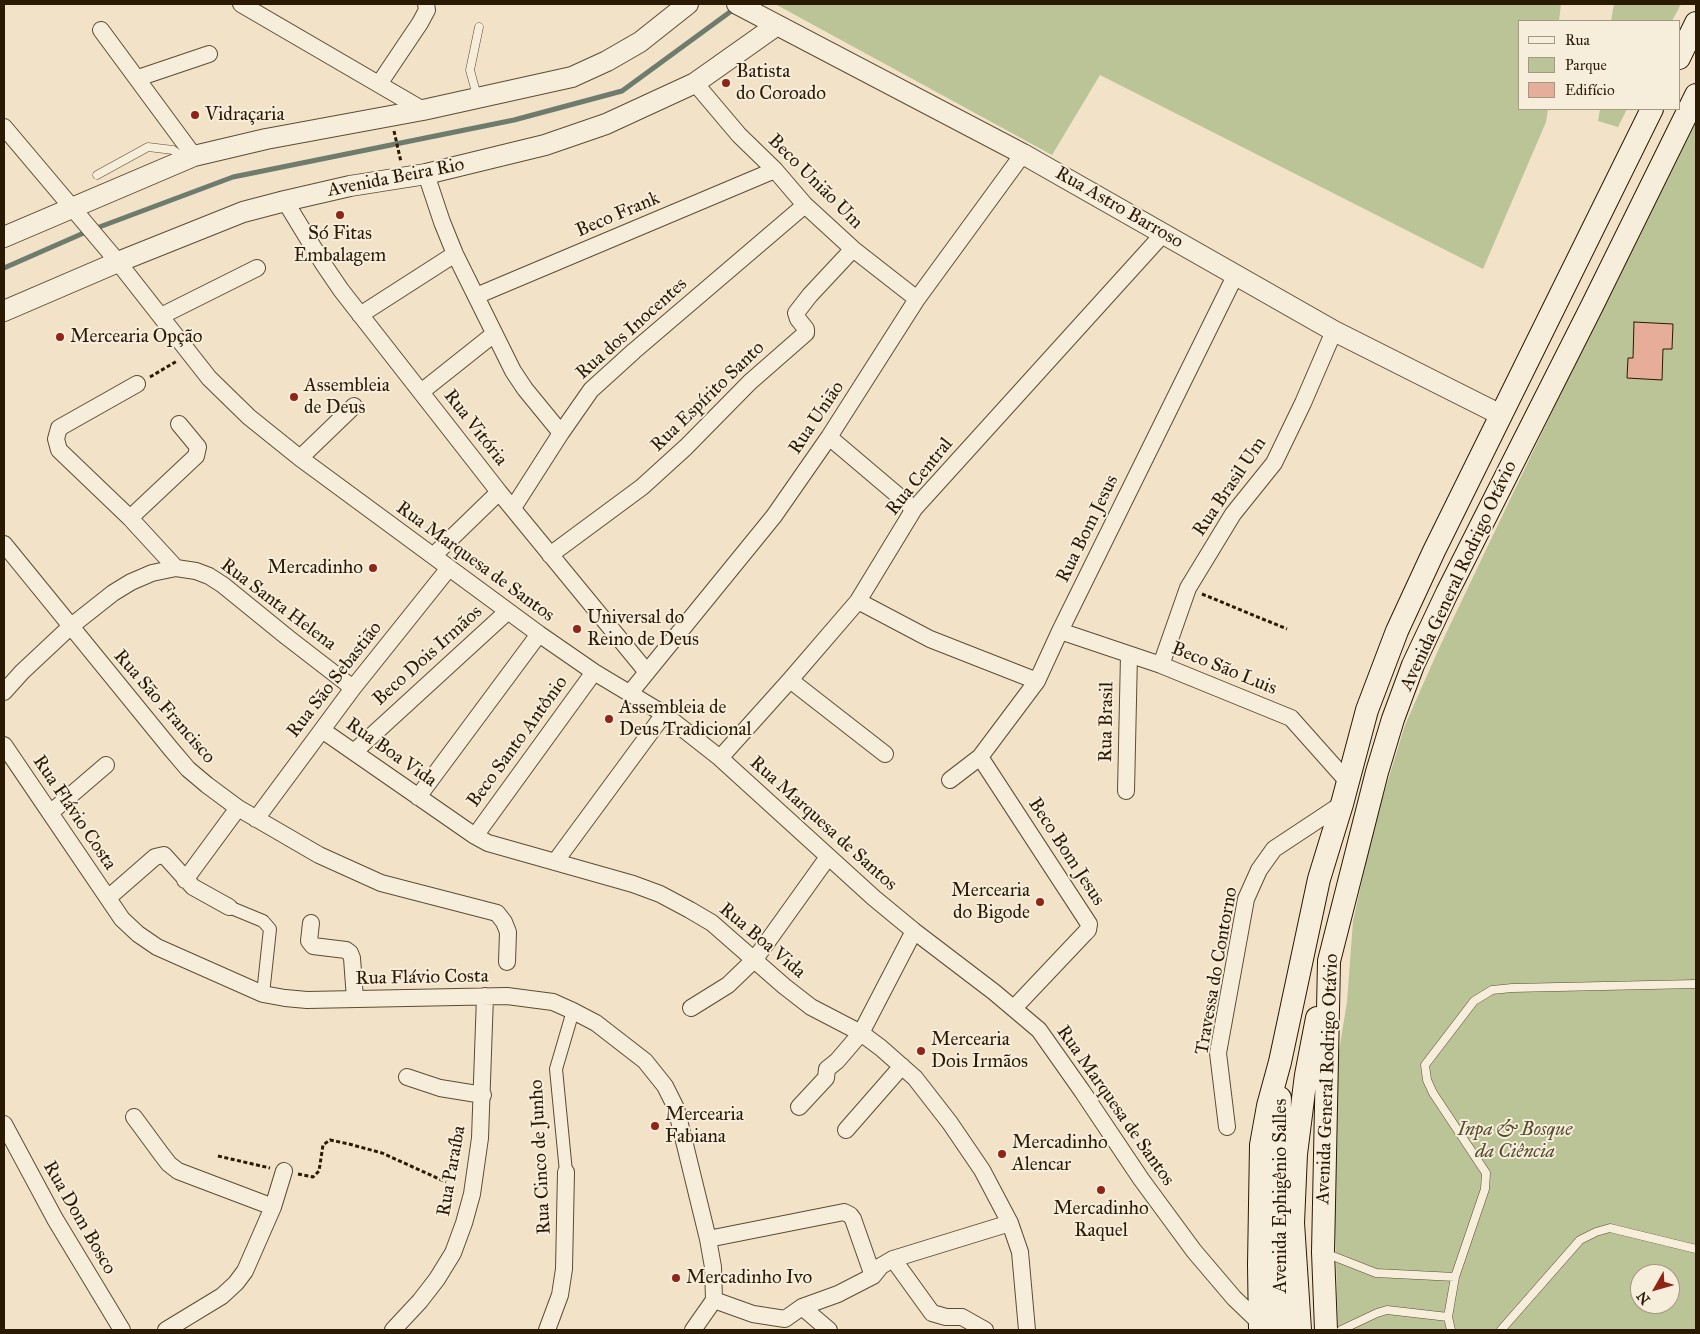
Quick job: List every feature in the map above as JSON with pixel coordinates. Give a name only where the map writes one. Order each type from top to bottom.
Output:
[{"type":"main road","points":[[1680,56],[1696,23]]},
{"type":"main road","name":"Avenida General Rodrigo Otávio","points":[[1326,1330],[1323,1252],[1329,961],[1377,772],[1393,719],[1413,665],[1446,593],[1592,306],[1696,95]]},
{"type":"main road","name":"Avenida General Rodrigo Otávio","points":[[1260,1327],[1261,1145],[1319,879],[1342,804],[1367,710],[1396,631],[1652,110]]},
{"type":"main road","name":"Avenida Ephigênio Salles","points":[[1300,1330],[1294,1238],[1296,1154],[1306,1075],[1329,961]]},
{"type":"main road","name":"Avenida Ephigênio Salles","points":[[1280,1062],[1281,1114],[1278,1183],[1282,1330]]},
{"type":"street","points":[[241,4],[423,110]]},
{"type":"street","points":[[378,84],[420,23],[427,10],[426,4]]},
{"type":"street","points":[[4,237],[190,158],[266,139],[423,110],[572,77],[607,61],[640,42],[688,4]]},
{"type":"street","name":"Rua Astro Barroso","points":[[737,4],[1023,154],[1334,331],[1501,414]]},
{"type":"street","name":"Avenida Beira Rio","points":[[4,311],[118,262],[243,212],[350,186],[426,174],[545,145],[606,124],[695,83],[777,25]]},
{"type":"street","points":[[102,30],[138,78],[190,158]]},
{"type":"street","points":[[138,78],[208,54]]},
{"type":"street","name":"Beco União Um","points":[[695,83],[739,135],[775,170],[805,205],[853,249],[917,299]]},
{"type":"street","name":"Rua Marquesa de Santos","points":[[4,127],[11,148],[72,208],[118,262],[209,378],[228,398],[300,458],[539,634],[594,672],[664,714],[720,758],[828,857],[914,931],[1014,1008],[1039,1030],[1141,1179],[1194,1251],[1260,1327]]},
{"type":"street","name":"Rua União","points":[[630,693],[774,516],[829,437],[917,299],[1023,154]]},
{"type":"street","name":"Beco Frank","points":[[476,296],[775,170]]},
{"type":"street","points":[[426,174],[455,254],[513,372],[561,433]]},
{"type":"street","name":"Rua Vitória","points":[[285,201],[324,265],[360,315],[550,555],[646,671]]},
{"type":"street","name":"Rua dos Inocentes","points":[[513,508],[591,390],[805,205]]},
{"type":"street","name":"Rua Central","points":[[720,758],[858,601],[914,509],[1164,233]]},
{"type":"street","name":"Rua Espírito Santo","points":[[550,555],[642,487],[686,448],[750,382],[806,333],[806,329],[796,313],[810,295],[853,249]]},
{"type":"street","points":[[360,315],[455,254]]},
{"type":"street","points":[[161,316],[257,268]]},
{"type":"street","name":"Rua Bom Jesus","points":[[950,780],[980,757],[1038,681],[1060,631],[1236,276]]},
{"type":"street","name":"Rua Brasil Um","points":[[1161,665],[1188,588],[1233,514],[1274,463],[1303,403],[1334,331]]},
{"type":"street","points":[[421,392],[494,334]]},
{"type":"street","points":[[137,384],[59,428],[56,439],[59,450],[130,518],[176,568]]},
{"type":"street","points":[[300,458],[354,406]]},
{"type":"street","points":[[130,518],[196,456],[198,447],[179,424]]},
{"type":"street","points":[[829,437],[914,509]]},
{"type":"street","points":[[433,556],[500,492]]},
{"type":"street","name":"Rua São Francisco","points":[[4,544],[70,628],[188,769],[207,785],[238,808],[319,855],[381,882],[497,914],[504,922],[508,932],[507,962]]},
{"type":"street","name":"Rua Santa Helena","points":[[4,692],[22,672],[98,605],[131,582],[152,573],[176,568],[196,571],[223,584],[352,688]]},
{"type":"street","name":"Rua São Sebastião","points":[[256,819],[352,688],[449,568]]},
{"type":"street","points":[[858,601],[930,639],[1038,681]]},
{"type":"street","name":"Beco Dois Irmãos","points":[[354,752],[508,611]]},
{"type":"street","name":"Beco São Luis","points":[[1060,631],[1161,665],[1291,718],[1348,782]]},
{"type":"street","points":[[418,797],[539,634]]},
{"type":"street","name":"Rua Brasil","points":[[1126,791],[1129,655]]},
{"type":"street","name":"Beco Santo Antônio","points":[[475,836],[594,672]]},
{"type":"street","points":[[790,680],[885,754]]},
{"type":"street","points":[[555,862],[664,714]]},
{"type":"street","name":"Rua Boa Vida","points":[[322,730],[475,836],[488,843],[605,875],[660,894],[712,923],[811,1007],[861,1033],[902,1066],[915,1078],[950,1123],[982,1170],[1010,1222],[1020,1252],[1027,1330]]},
{"type":"street","name":"Rua Flávio Costa","points":[[4,745],[122,919],[156,947],[264,994],[285,998],[307,1000],[507,996],[552,1002],[573,1010],[596,1024],[645,1061],[665,1086],[676,1108],[708,1239],[713,1267],[714,1300]]},
{"type":"street","name":"Beco Bom Jesus","points":[[980,757],[1089,924],[1088,930],[1014,1008]]},
{"type":"street","points":[[50,813],[106,765]]},
{"type":"street","name":"Travessa do Contorno","points":[[1227,1127],[1218,1053],[1246,899],[1259,870],[1274,849],[1342,804]]},
{"type":"street","points":[[185,880],[238,808]]},
{"type":"street","points":[[108,898],[154,857],[164,855],[185,880],[204,894],[229,908],[263,921],[270,929],[264,994]]},
{"type":"street","points":[[691,1008],[728,985],[755,959],[828,857]]},
{"type":"street","points":[[311,923],[309,941],[314,946],[346,950],[350,953],[355,999]]},
{"type":"street","points":[[799,1106],[826,1078],[827,1068],[837,1060],[861,1033],[914,931]]},
{"type":"street","name":"Rua Paraíba","points":[[393,1330],[437,1279],[452,1253],[464,1223],[474,1185],[480,1138],[486,996]]},
{"type":"street","name":"Rua Cinco de Junho","points":[[546,1330],[560,1295],[564,1269],[566,1172],[556,1069],[573,1010]]},
{"type":"street","points":[[846,1130],[902,1066]]},
{"type":"street","points":[[407,1077],[440,1088],[483,1094]]},
{"type":"street","points":[[134,1117],[169,1164],[178,1171],[273,1207]]},
{"type":"street","name":"Rua Dom Bosco","points":[[4,1124],[55,1219],[122,1330]]},
{"type":"street","points":[[166,1330],[222,1296],[236,1283],[245,1270],[273,1207],[284,1171]]},
{"type":"street","points":[[708,1239],[844,1212],[854,1219],[873,1276]]},
{"type":"street","points":[[694,1330],[714,1300],[783,1325],[802,1307],[838,1294],[873,1276],[882,1266],[893,1259],[1010,1222]]},
{"type":"street","points":[[893,1259],[932,1313],[946,1317],[962,1317],[985,1330]]},
{"type":"street","points":[[802,1307],[829,1330]]},
{"type":"lane","points":[[478,98],[470,70],[479,27]]},
{"type":"lane","points":[[97,175],[148,147],[173,150],[190,158]]},
{"type":"lane","points":[[1451,1330],[1448,1317],[1455,1276],[1485,1188],[1486,1173],[1433,1093],[1427,1080],[1425,1065],[1474,1001],[1492,990],[1696,984]]},
{"type":"lane","points":[[1501,1330],[1580,1240],[1596,1232],[1610,1228],[1696,1249]]},
{"type":"lane","points":[[1323,1252],[1376,1272],[1455,1276]]},
{"type":"lane","points":[[1341,1330],[1387,1310],[1448,1317]]},
{"type":"path","points":[[395,136],[401,160]]},
{"type":"path","points":[[137,384],[190,353]]},
{"type":"path","points":[[1188,588],[1287,629]]},
{"type":"path","points":[[218,1156],[312,1177],[319,1171],[323,1145],[330,1140],[382,1153],[446,1182]]},
{"type":"green space","points":[[775,4],[1561,4],[1559,20],[1518,20],[1518,110],[1548,110],[1546,122],[1483,269],[1100,75],[1052,155]]},
{"type":"green space","points":[[1614,4],[1681,4],[1673,20],[1611,20]]},
{"type":"green space","points":[[1600,110],[1626,110],[1618,127],[1598,121]]},
{"type":"green space","name":"Inpa & Bosque da Ciência","points":[[1696,118],[1696,1330],[1338,1330],[1333,1153],[1338,1057],[1347,1002],[1353,921],[1375,822],[1405,725],[1440,646]]},
{"type":"building","points":[[1634,322],[1673,324],[1672,349],[1663,349],[1662,380],[1627,378],[1628,358],[1633,358]]},
{"type":"waterway","points":[[4,268],[86,232],[233,177],[514,120],[622,91],[734,9]]},
{"type":"place","name":"Batista do Coroado","points":[[726,83]]},
{"type":"place","name":"Vidraçaria","points":[[195,115]]},
{"type":"place","name":"Só Fitas Embalagem","points":[[340,215]]},
{"type":"place","name":"Mercearia Opção","points":[[60,337]]},
{"type":"place","name":"Assembleia de Deus","points":[[294,397]]},
{"type":"place","name":"Mercadinho","points":[[373,568]]},
{"type":"place","name":"Universal do Reino de Deus","points":[[577,629]]},
{"type":"place","name":"Assembleia de Deus Tradicional","points":[[609,719]]},
{"type":"place","name":"Mercearia do Bigode","points":[[1040,902]]},
{"type":"place","name":"Mercearia Dois Irmãos","points":[[921,1051]]},
{"type":"place","name":"Mercearia Fabiana","points":[[655,1126]]},
{"type":"place","name":"Mercadinho Alencar","points":[[1002,1154]]},
{"type":"place","name":"Mercadinho Raquel","points":[[1101,1190]]},
{"type":"place","name":"Mercadinho Ivo","points":[[676,1278]]}]
